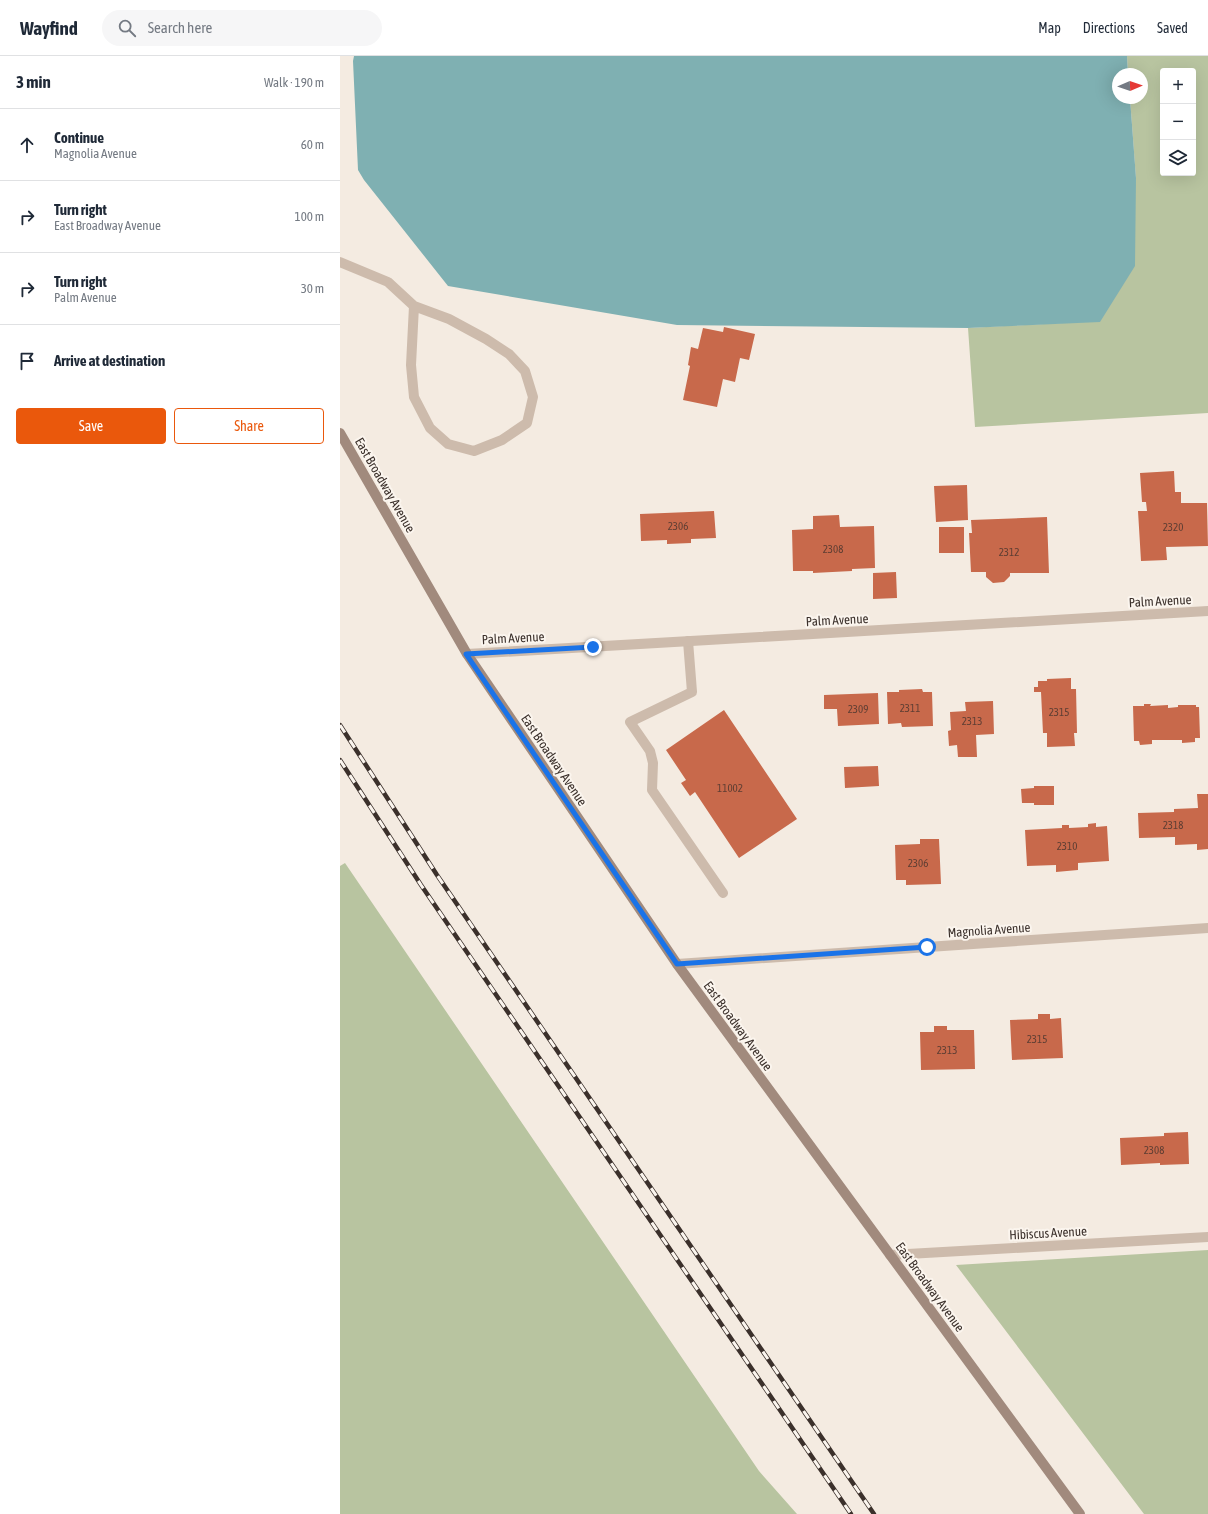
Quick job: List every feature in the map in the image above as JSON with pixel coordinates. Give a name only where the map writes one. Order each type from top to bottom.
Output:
[{"type":"main road","name":"East Broadway Avenue","points":[[340,433],[466,654],[677,964],[1080,1514]]},
{"type":"street","points":[[340,262],[388,282],[414,306],[449,320],[486,339],[509,354],[525,372],[533,397],[526,423],[502,440],[474,451],[448,444],[430,428],[414,397],[411,365],[414,306]]},
{"type":"street","name":"Palm Avenue","points":[[466,654],[1208,611]]},
{"type":"street","points":[[688,641],[692,692],[630,722],[650,751],[653,763],[652,790],[723,893]]},
{"type":"street","name":"Magnolia Avenue","points":[[677,964],[1208,928]]},
{"type":"street","name":"Hibiscus Avenue","points":[[890,1255],[1208,1237]]},
{"type":"green space","points":[[1127,56],[1208,56],[1208,413],[975,427],[968,328],[1100,321],[1136,179],[1130,104],[1148,104],[1148,68],[1128,68]]},
{"type":"green space","points":[[345,863],[759,1471],[797,1514],[340,1514],[340,866]]},
{"type":"green space","points":[[1208,1250],[1208,1514],[1144,1514],[956,1265]]},
{"type":"water","points":[[354,56],[1127,56],[1128,68],[1112,68],[1112,104],[1130,104],[1136,178],[1135,266],[1100,322],[968,328],[677,325],[448,286],[364,180],[358,170]]},
{"type":"building","points":[[724,327],[755,334],[749,360],[740,358],[735,382],[723,379],[717,407],[683,400],[690,366],[688,365],[691,347],[698,349],[703,328],[723,332]]},
{"type":"building","points":[[1174,471],[1175,492],[1181,492],[1181,503],[1207,503],[1208,546],[1166,547],[1167,560],[1141,561],[1138,511],[1147,511],[1146,502],[1142,502],[1140,473]]},
{"type":"building","points":[[967,485],[968,520],[936,522],[934,486]]},
{"type":"building","points":[[714,511],[716,538],[691,539],[691,543],[667,544],[667,540],[641,541],[640,514]]},
{"type":"building","points":[[839,515],[840,527],[874,526],[875,568],[813,573],[813,571],[793,571],[792,530],[813,529],[813,516]]},
{"type":"building","points":[[1047,517],[1049,573],[1010,573],[1010,576],[1004,582],[993,583],[986,577],[986,572],[971,572],[969,533],[972,533],[971,520]]},
{"type":"building","points":[[939,527],[964,527],[964,553],[939,553]]},
{"type":"building","points":[[896,572],[897,598],[873,599],[873,573]]},
{"type":"building","points":[[1071,678],[1071,689],[1076,689],[1077,733],[1074,733],[1075,746],[1047,747],[1047,733],[1043,733],[1041,692],[1034,692],[1034,687],[1038,687],[1038,681]]},
{"type":"building","points":[[922,689],[923,692],[932,692],[933,726],[902,727],[901,723],[888,724],[887,692]]},
{"type":"building","points":[[878,693],[879,724],[838,726],[837,709],[824,709],[824,695]]},
{"type":"building","points":[[993,701],[994,734],[976,735],[977,757],[958,757],[957,745],[949,746],[948,731],[951,730],[950,712],[966,711],[965,702]]},
{"type":"building","points":[[1144,704],[1151,704],[1150,706],[1168,705],[1168,708],[1178,707],[1178,705],[1196,705],[1196,707],[1199,707],[1200,738],[1195,738],[1195,742],[1182,743],[1182,740],[1152,740],[1152,744],[1140,745],[1139,741],[1134,741],[1133,706],[1144,706]]},
{"type":"building","points":[[724,710],[797,819],[739,858],[695,792],[690,796],[681,783],[686,780],[666,750]]},
{"type":"building","points":[[878,766],[879,786],[845,788],[844,767]]},
{"type":"building","points":[[1034,786],[1054,786],[1054,805],[1034,805],[1034,803],[1022,803],[1021,789],[1034,788]]},
{"type":"building","points":[[1197,794],[1208,794],[1208,849],[1197,850],[1197,844],[1175,845],[1175,837],[1139,838],[1138,813],[1174,812],[1174,809],[1198,808]]},
{"type":"building","points":[[1096,823],[1096,827],[1107,826],[1109,861],[1078,863],[1078,870],[1056,872],[1056,865],[1027,866],[1025,830],[1062,828],[1062,825],[1069,825],[1069,828],[1088,827],[1088,824]]},
{"type":"building","points":[[920,839],[939,839],[941,884],[906,885],[906,880],[896,880],[895,845],[920,844]]},
{"type":"building","points":[[1038,1014],[1050,1014],[1050,1019],[1061,1018],[1063,1058],[1012,1060],[1010,1020],[1038,1019]]},
{"type":"building","points":[[934,1026],[947,1026],[947,1030],[974,1030],[975,1069],[921,1070],[920,1032],[934,1032]]},
{"type":"building","points":[[1188,1132],[1189,1164],[1160,1165],[1160,1163],[1121,1165],[1120,1138],[1164,1136],[1164,1133]]},
{"type":"railway","points":[[340,725],[437,875],[874,1514]]},
{"type":"railway","points":[[340,760],[421,885],[851,1514]]},
{"type":"route","points":[[593,647],[466,654],[677,964],[927,947]]}]
